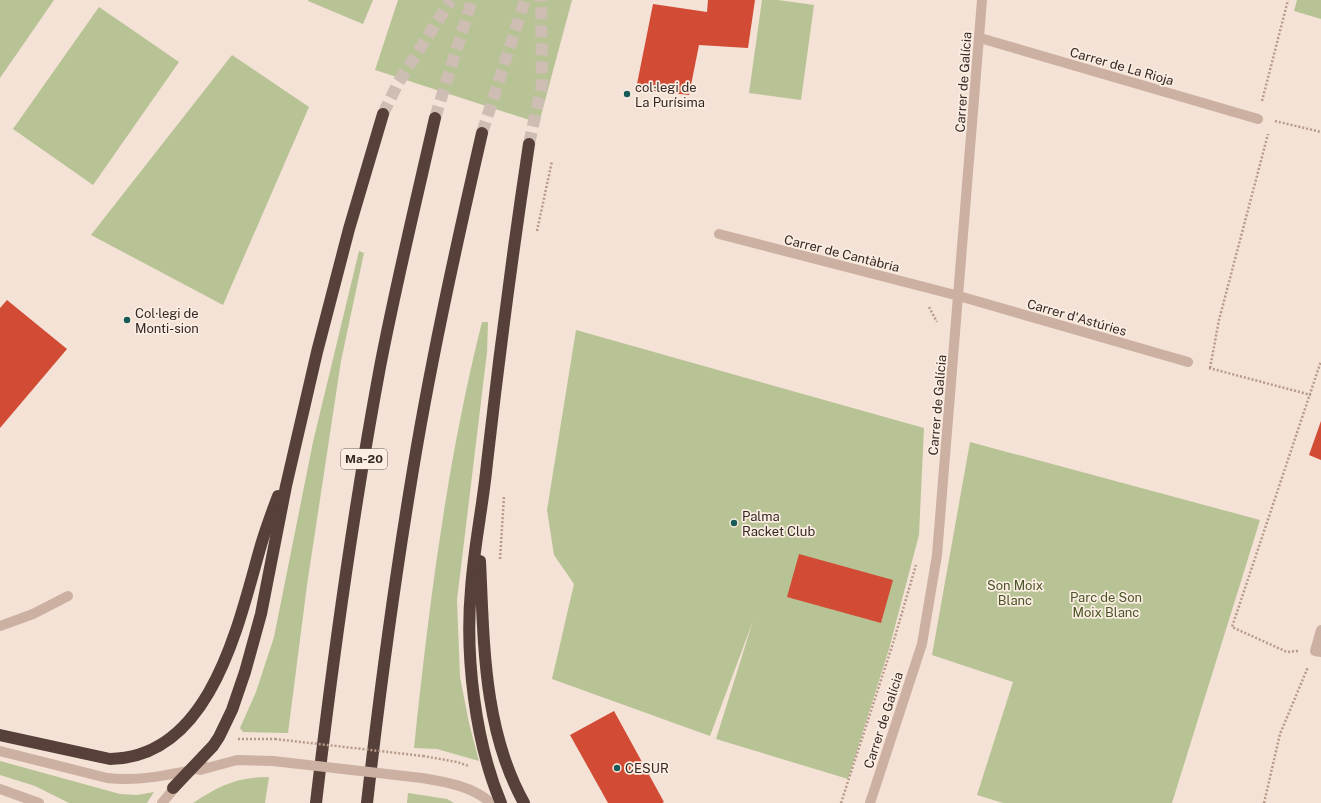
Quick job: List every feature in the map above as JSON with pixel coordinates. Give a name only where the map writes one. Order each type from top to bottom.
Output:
[{"type":"highway","points":[[172,788],[213,746],[232,710],[245,672],[261,614],[296,441],[336,277],[382,114]]},
{"type":"highway","name":"Ma-20","points":[[316,803],[341,603],[380,366],[435,118]]},
{"type":"highway","points":[[367,803],[384,667],[410,487],[442,313],[482,133]]},
{"type":"highway","points":[[501,803],[489,769],[481,738],[472,664],[470,590],[487,466],[504,318],[528,144]]},
{"type":"highway","points":[[0,735],[110,758],[124,758],[135,757],[152,750],[178,731],[202,704],[233,642],[262,544],[296,441]]},
{"type":"highway","points":[[478,524],[483,635],[489,697],[506,764],[524,803]]},
{"type":"street","name":"Carrer de Galícia","points":[[870,803],[922,644],[937,555],[982,0]]},
{"type":"street","name":"Carrer de La Rioja","points":[[980,38],[1258,119]]},
{"type":"street","name":"Carrer de Cantàbria","points":[[719,234],[959,296]]},
{"type":"street","name":"Carrer d'Astúries","points":[[959,296],[1188,362]]},
{"type":"street","points":[[0,626],[33,614],[68,596]]},
{"type":"street","points":[[1318,651],[1321,630]]},
{"type":"street","points":[[0,751],[107,778],[124,780],[190,770],[237,760],[273,761],[422,778],[459,786],[474,791],[491,803]]},
{"type":"street","points":[[162,803],[172,788],[193,773],[206,767]]},
{"type":"street","points":[[0,789],[39,803]]},
{"type":"path","points":[[1288,0],[1258,119],[1271,120],[1321,132]]},
{"type":"path","points":[[1210,368],[1220,313],[1271,120]]},
{"type":"path","points":[[536,234],[552,161]]},
{"type":"path","points":[[931,289],[929,307],[938,322],[937,328]]},
{"type":"path","points":[[1264,803],[1280,734],[1318,651],[1287,652],[1232,627],[1311,395],[1321,361]]},
{"type":"path","points":[[1188,362],[1311,395]]},
{"type":"path","points":[[500,565],[504,490]]},
{"type":"path","points":[[842,803],[918,559]]},
{"type":"path","points":[[275,739],[423,756]]},
{"type":"green space","points":[[0,0],[54,0],[0,78]]},
{"type":"green space","points":[[308,0],[373,0],[363,24]]},
{"type":"green space","points":[[398,0],[572,0],[539,123],[375,70]]},
{"type":"green space","points":[[762,0],[778,0],[814,5],[801,100],[749,93]]},
{"type":"green space","points":[[1297,0],[1321,0],[1321,19],[1294,11]]},
{"type":"green space","points":[[99,7],[179,62],[93,185],[13,129]]},
{"type":"green space","points":[[232,55],[309,107],[223,305],[91,235]]},
{"type":"green space","points":[[359,251],[364,253],[341,361],[307,585],[288,733],[243,732],[240,728],[256,692],[274,637],[313,442]]},
{"type":"green space","points":[[482,322],[488,322],[487,352],[457,600],[460,677],[469,723],[479,761],[437,749],[414,748],[440,534],[459,427]]},
{"type":"green space","name":"Palma Racket Club","points":[[576,330],[924,428],[919,535],[889,649],[848,779],[716,739],[753,621],[710,736],[552,679],[574,584],[554,555],[547,510]]},
{"type":"green space","name":"Parc de Son Moix Blanc","points":[[970,442],[1260,520],[1172,803],[1003,803],[977,795],[1013,682],[932,655]]},
{"type":"green space","points":[[0,761],[120,794],[137,795],[154,792],[147,803],[69,803],[35,786],[0,775]]},
{"type":"green space","points":[[269,777],[265,803],[193,803],[220,787],[247,779]]},
{"type":"green space","points":[[408,793],[447,799],[454,803],[407,803]]},
{"type":"building","points":[[708,0],[755,0],[748,48],[699,45],[689,95],[636,89],[653,4],[707,12]]},
{"type":"building","points":[[7,300],[67,349],[0,428],[0,308]]},
{"type":"building","points":[[1321,421],[1321,460],[1309,455]]},
{"type":"building","name":"Palma Racket Club","points":[[799,554],[893,580],[881,623],[787,597]]},
{"type":"building","name":"CESUR","points":[[614,711],[664,802],[608,803],[570,735]]},
{"type":"tunnel","points":[[383,114],[398,83],[451,0]]},
{"type":"tunnel","points":[[435,118],[472,0]]},
{"type":"tunnel","points":[[482,133],[525,0]]},
{"type":"tunnel","points":[[529,144],[542,84],[541,0]]},
{"type":"place","name":"col·legi de La Purísima","points":[[627,94]]},
{"type":"place","name":"Col·legi de Monti-sion","points":[[127,320]]},
{"type":"place","name":"Palma Racket Club","points":[[734,523]]},
{"type":"place","name":"CESUR","points":[[617,768]]},
{"type":"park label","name":"Son Moix Blanc","points":[[1015,592]]}]
